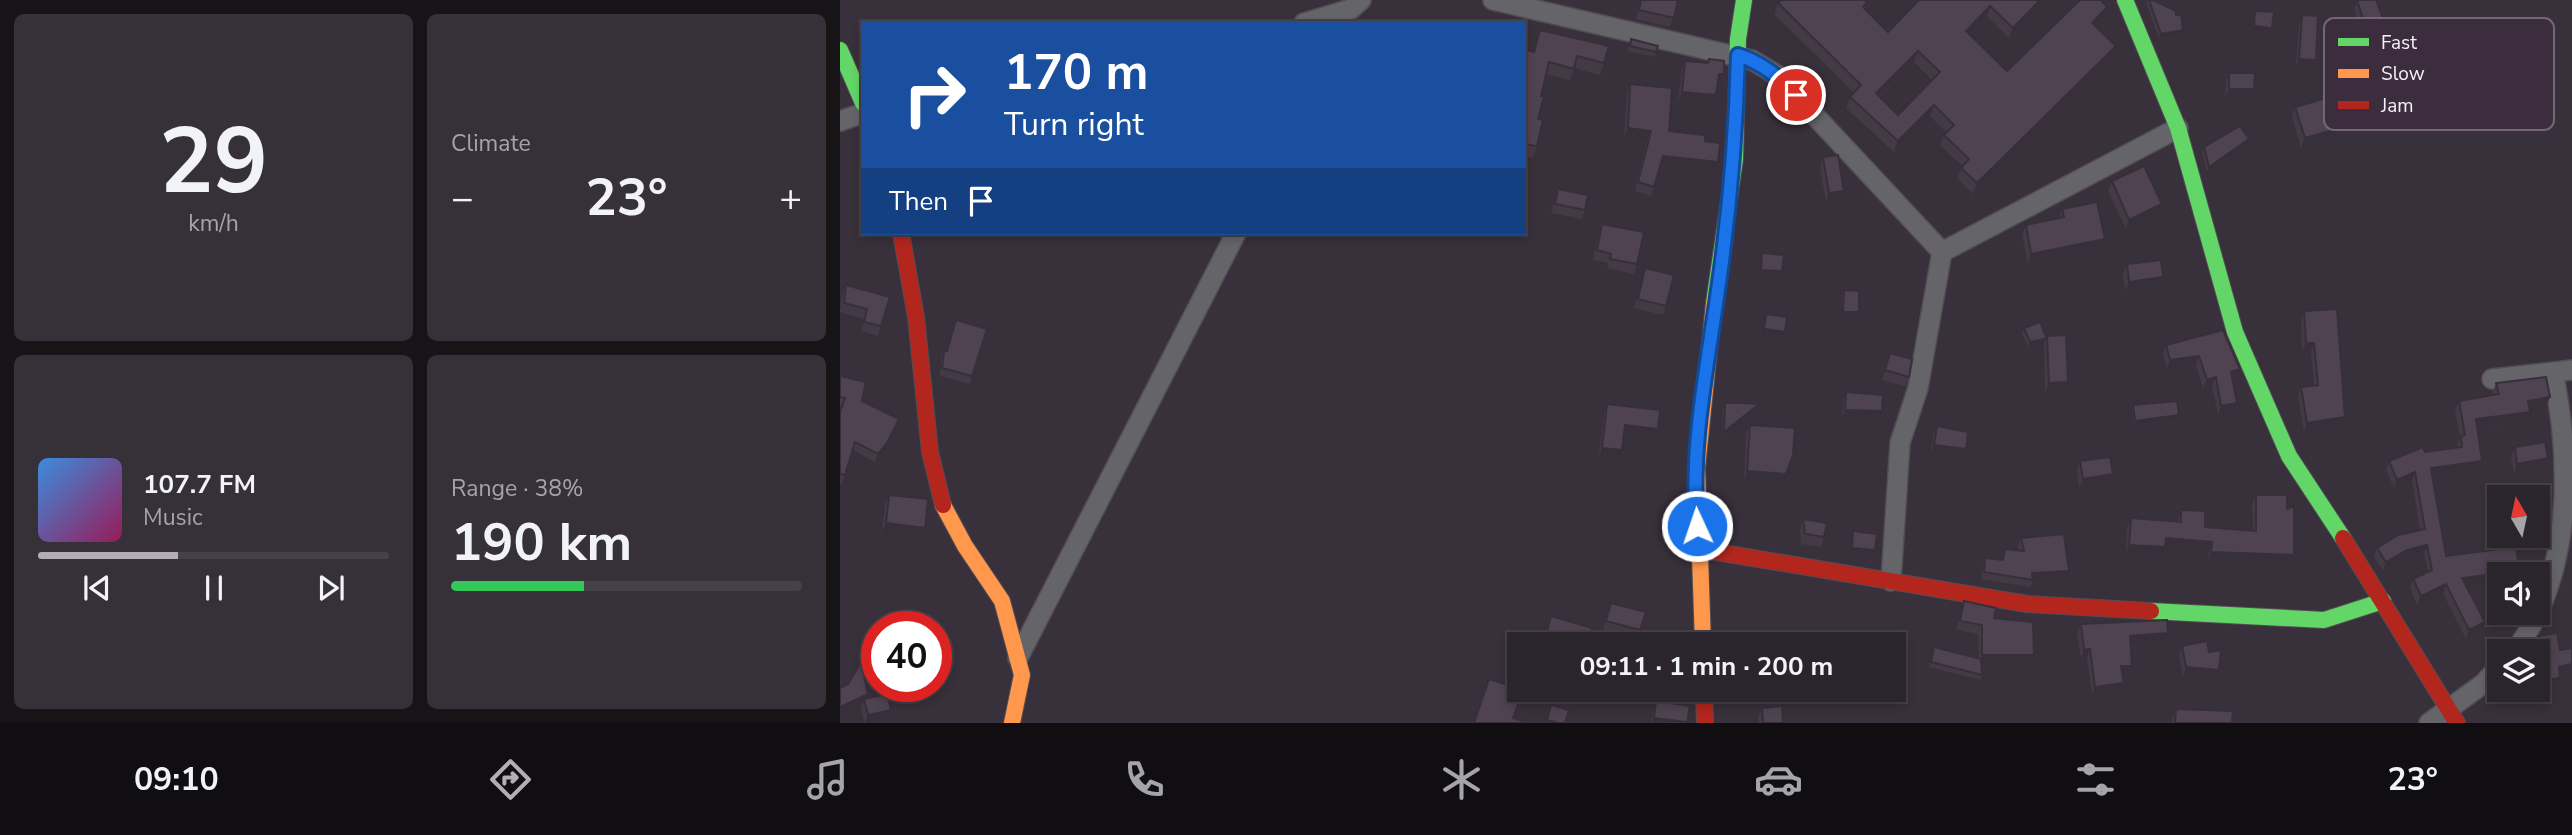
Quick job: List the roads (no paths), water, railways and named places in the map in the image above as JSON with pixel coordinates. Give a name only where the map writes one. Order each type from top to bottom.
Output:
[{"type":"street","points":[[1493,0],[1752,60],[1777,75],[1942,252]]},
{"type":"street","points":[[1702,632],[1695,503],[1698,443],[1704,371],[1736,154],[1739,22],[1744,0]]},
{"type":"street","points":[[2125,0],[2178,128],[2235,332],[2288,456],[2383,601],[2452,716]]},
{"type":"street","points":[[1311,21],[1352,10]]},
{"type":"street","points":[[840,50],[861,98]]},
{"type":"street","points":[[840,121],[861,114]]},
{"type":"street","points":[[1942,252],[2178,128]]},
{"type":"street","points":[[901,235],[916,317],[923,410],[941,500],[965,546],[1002,601],[1022,675],[1012,723]]},
{"type":"street","points":[[1018,658],[1235,235]]},
{"type":"street","points":[[1891,581],[1900,443],[1921,374],[1942,252]]},
{"type":"street","points":[[2491,379],[2562,371],[2567,439],[2568,525],[2560,569],[2542,612],[2523,639]]},
{"type":"street","points":[[1699,549],[2027,604],[2324,620],[2383,601]]},
{"type":"street","points":[[2423,723],[2431,680]]},
{"type":"street","points":[[2429,723],[2452,716],[2487,680]]},
{"type":"street","points":[[1704,702],[1705,723]]}]
